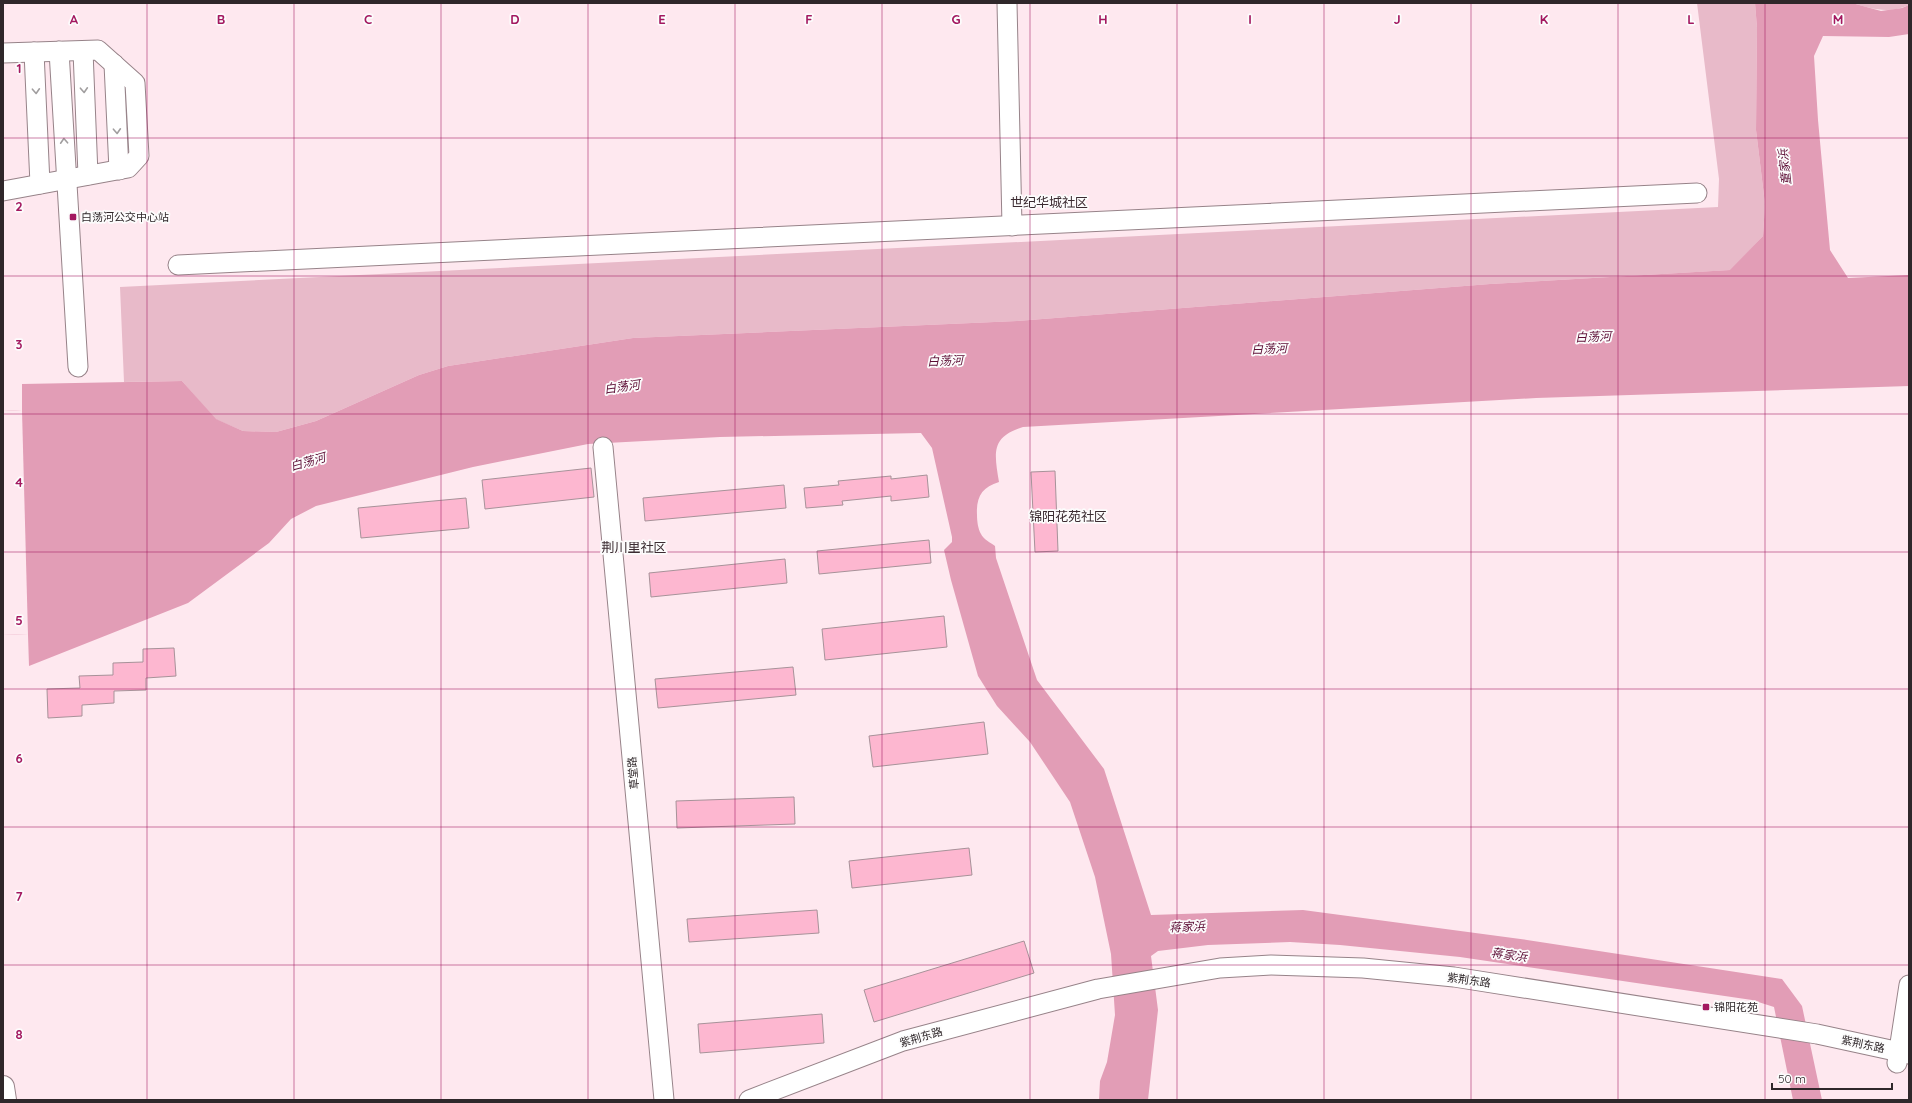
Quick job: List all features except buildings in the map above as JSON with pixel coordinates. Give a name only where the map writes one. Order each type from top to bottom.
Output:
[{"type":"main road","points":[[3,1086],[5,1100]]},
{"type":"street","points":[[1007,3],[1012,226]]},
{"type":"street","points":[[3,53],[98,50],[135,83],[139,156],[128,168],[3,191]]},
{"type":"street","points":[[59,51],[78,367]]},
{"type":"street","points":[[82,51],[88,175]]},
{"type":"street","points":[[34,52],[40,184]]},
{"type":"street","points":[[178,265],[1696,193]]},
{"type":"street","name":"草堂路","points":[[603,447],[664,1100]]},
{"type":"street","name":"紫荆东路","points":[[750,1100],[903,1041],[1100,993],[1172,979],[1245,975],[1330,976],[1439,986],[1818,1040],[1903,1059]]},
{"type":"street","points":[[1903,1059],[1909,985]]},
{"type":"street","name":"紫荆东路","points":[[773,1100],[884,1056],[1100,993]]},
{"type":"shaded area","points":[[1697,3],[1755,3],[1757,28],[1756,130],[1765,204],[1763,236],[1731,270],[1490,284],[1017,321],[633,338],[448,366],[419,375],[316,421],[276,432],[243,431],[215,419],[182,381],[124,382],[120,287],[1718,207],[1719,179]]},
{"type":"shaded area","points":[[1852,3],[1909,3],[1909,5],[1902,8],[1880,10]]},
{"type":"water","points":[[1755,3],[1852,3],[1881,11],[1902,8],[1909,5],[1909,34],[1889,37],[1823,36],[1814,56],[1818,120],[1830,250],[1848,278],[1909,275],[1909,386],[1536,398],[1023,427],[1013,431],[1000,441],[996,454],[999,482],[988,487],[981,494],[978,503],[977,517],[978,527],[982,536],[995,546],[996,558],[1037,680],[1104,769],[1151,915],[1303,910],[1527,940],[1782,979],[1802,1006],[1822,1100],[1793,1100],[1774,1007],[1752,1000],[1460,957],[1340,945],[1290,942],[1208,945],[1158,951],[1151,956],[1158,1010],[1148,1100],[1099,1100],[1100,1081],[1107,1062],[1115,1015],[1111,954],[1095,877],[1070,802],[1030,742],[997,706],[978,676],[944,550],[952,542],[952,537],[932,448],[921,433],[720,437],[588,444],[473,467],[316,506],[291,519],[269,543],[188,603],[29,666],[28,635],[3,634],[3,410],[22,411],[22,384],[182,381],[216,419],[243,431],[276,432],[316,421],[419,375],[448,366],[633,338],[1017,321],[1490,284],[1730,270],[1763,236],[1765,204],[1756,130],[1757,28]]},
{"type":"pier","points":[[3,410],[22,411],[28,635],[3,634]]},
{"type":"place","name":"白荡河公交中心站","points":[[73,217]]},
{"type":"place","name":"锦阳花苑","points":[[1706,1007]]},
{"type":"district","name":"世纪华城社区","points":[[1049,202]]},
{"type":"district","name":"锦阳花苑社区","points":[[1068,516]]},
{"type":"district","name":"荆川里社区","points":[[634,547]]},
{"type":"water label","name":"童家浜","points":[[1785,167]]},
{"type":"water label","name":"白荡河","points":[[1593,337]]},
{"type":"water label","name":"白荡河","points":[[1269,349]]},
{"type":"water label","name":"白荡河","points":[[945,361]]},
{"type":"water label","name":"白荡河","points":[[622,387]]},
{"type":"water label","name":"白荡河","points":[[308,462]]},
{"type":"water label","name":"蒋家浜","points":[[1187,927]]},
{"type":"water label","name":"蒋家浜","points":[[1509,955]]}]
